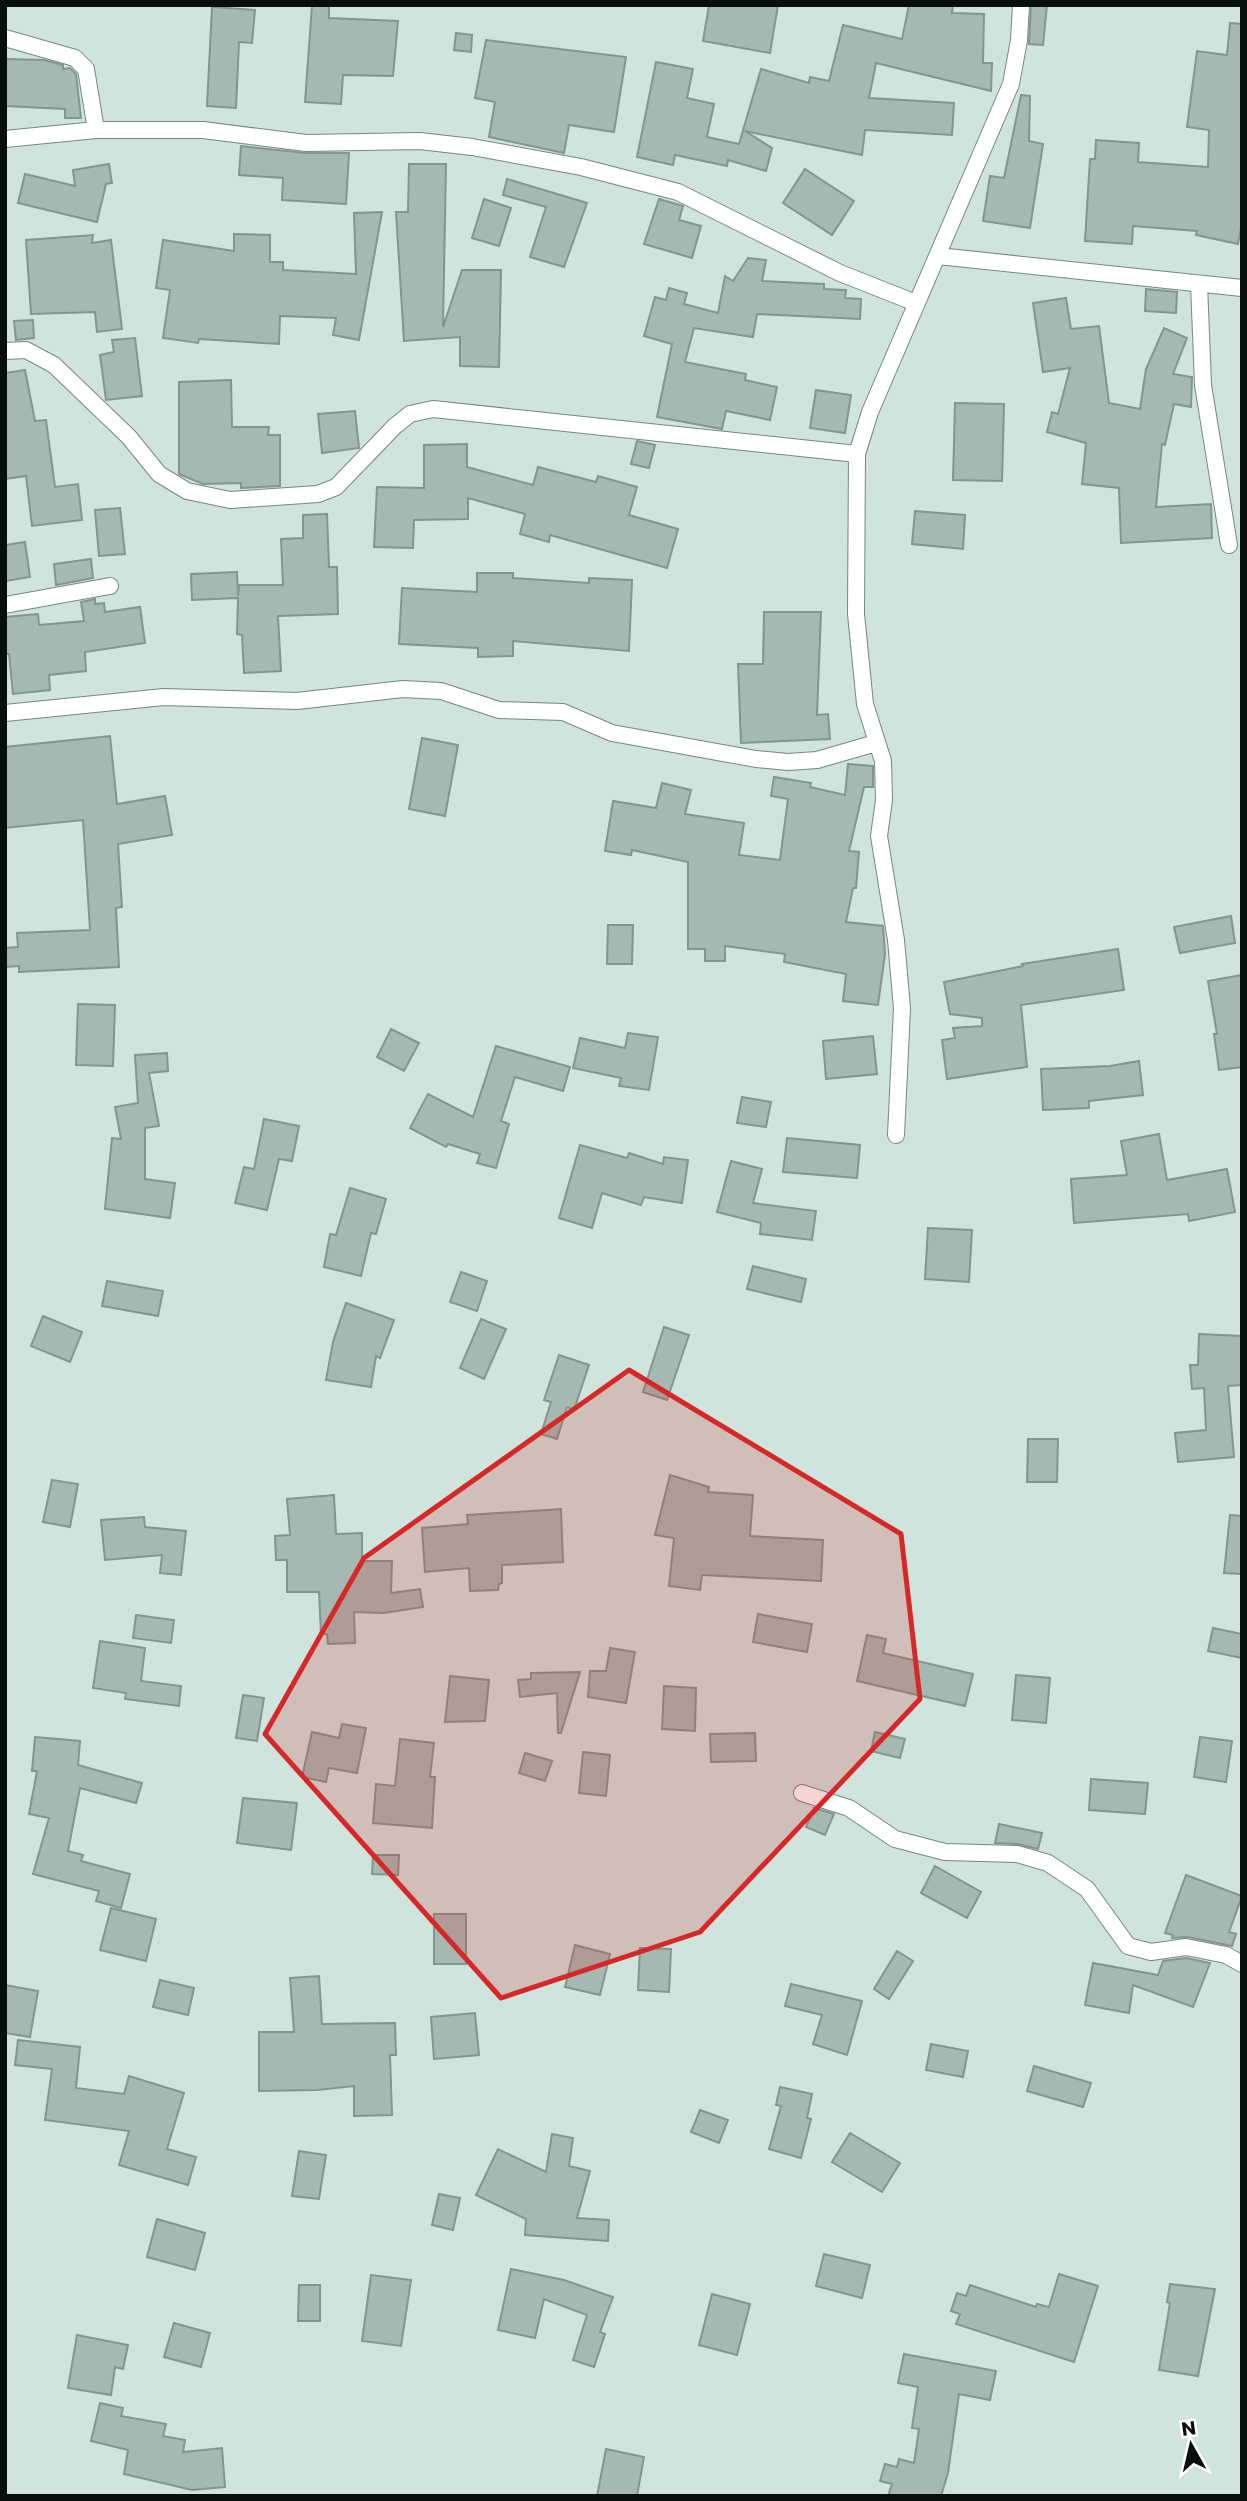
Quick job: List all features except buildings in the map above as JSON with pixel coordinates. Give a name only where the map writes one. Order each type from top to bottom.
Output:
[{"type":"street","points":[[896,1135],[902,1008],[896,940],[879,836],[884,800],[883,761],[876,743],[858,656],[857,454],[870,412],[1011,84],[1019,40],[1021,5]]},
{"type":"street","points":[[5,38],[75,58],[86,69],[96,130]]},
{"type":"street","points":[[5,139],[96,130],[203,130],[314,143],[420,142],[472,147],[581,167],[678,192],[841,273],[916,303]]},
{"type":"street","points":[[937,256],[1242,288]]},
{"type":"street","points":[[1199,284],[1203,385],[1229,545]]},
{"type":"street","points":[[5,351],[26,350],[54,365],[129,437],[165,478],[187,491],[230,500],[318,494],[336,486],[410,414],[433,409],[857,454]]},
{"type":"street","points":[[5,605],[110,586]]},
{"type":"street","points":[[5,713],[164,697],[296,701],[379,690],[425,689],[458,696],[499,710],[563,712],[612,733],[756,759],[817,760],[876,743]]},
{"type":"street","points":[[802,1793],[849,1808],[895,1839],[945,1852],[1017,1854],[1048,1863],[1087,1889],[1128,1946],[1151,1952],[1185,1947],[1226,1955],[1242,1964]]},
{"type":"highlighted area","points":[[629,1370],[901,1534],[920,1699],[700,1932],[501,1998],[265,1734],[364,1558]]}]
